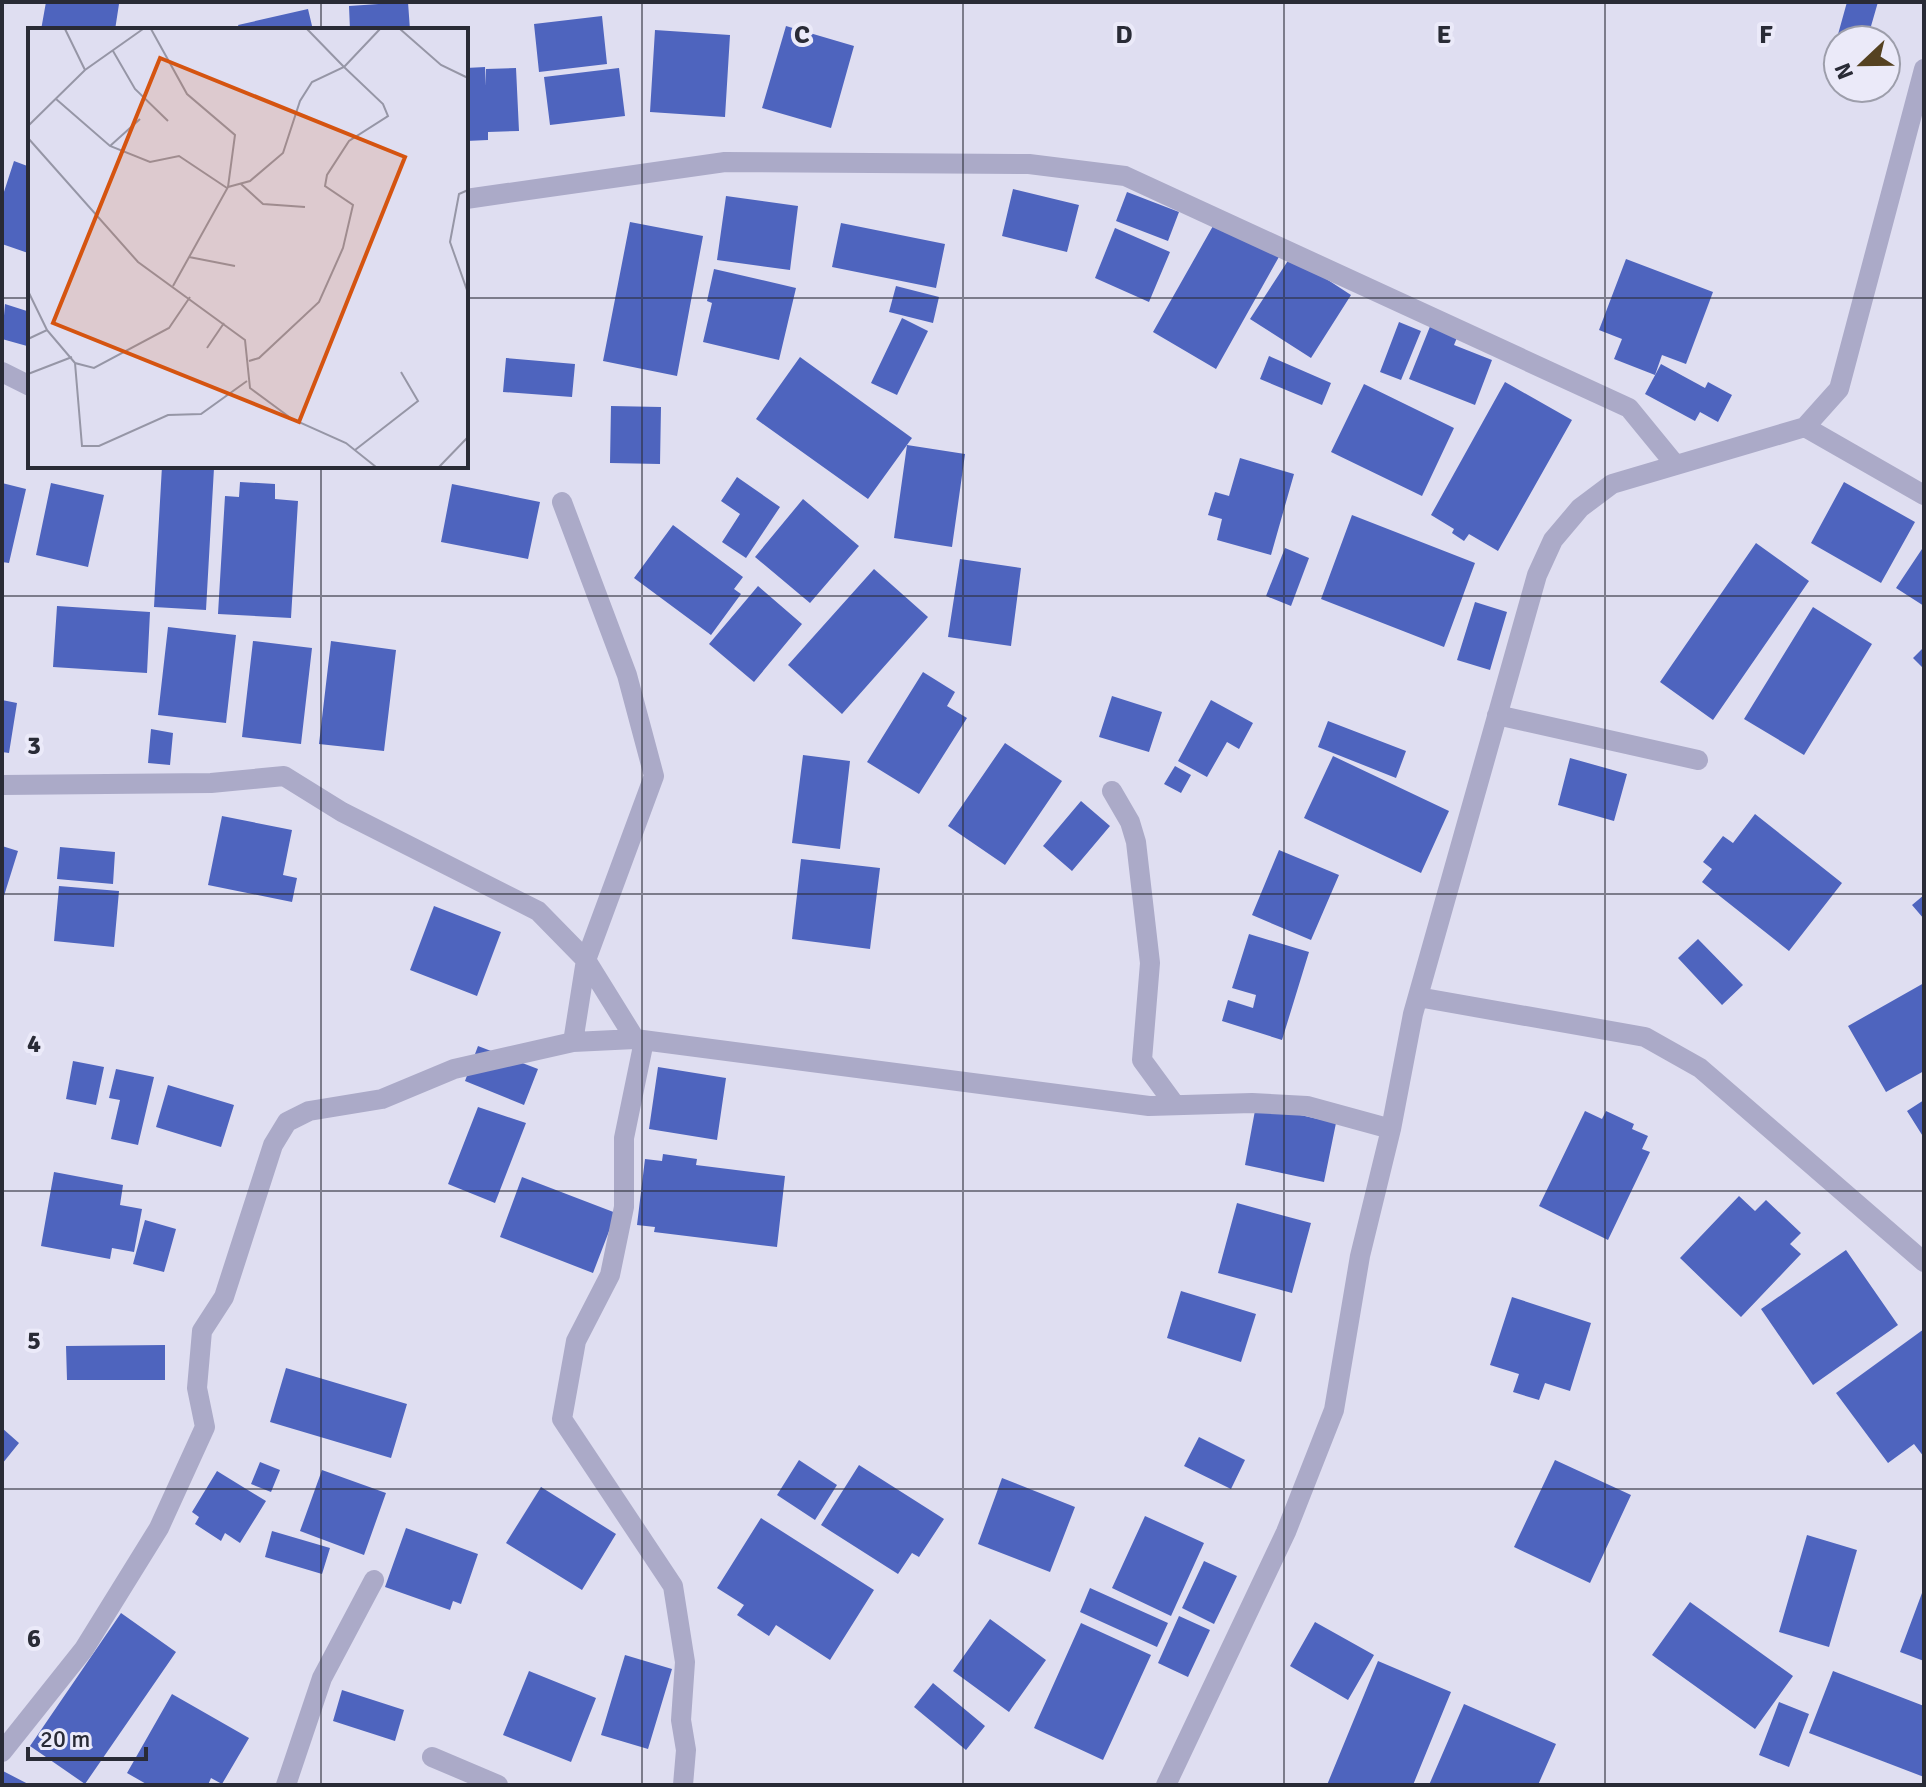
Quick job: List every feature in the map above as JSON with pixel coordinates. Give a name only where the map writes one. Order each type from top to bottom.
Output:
[{"type":"street","points":[[1166,1785],[1286,1532],[1334,1410],[1360,1256],[1391,1129],[1418,997],[1537,575],[1553,540],[1580,508],[1612,484],[1674,463],[1805,427],[1839,389],[1924,69]]},
{"type":"street","points":[[468,199],[725,162],[1029,164],[1125,176],[1629,408],[1674,463]]},
{"type":"street","points":[[2,372],[28,385]]},
{"type":"street","points":[[1805,427],[1924,495]]},
{"type":"street","points":[[562,502],[627,675],[654,776],[586,960],[573,1042]]},
{"type":"street","points":[[1497,715],[1698,760]]},
{"type":"street","points":[[2,785],[211,783],[284,776],[342,812],[538,911],[586,960],[639,1040],[624,1138],[624,1207],[610,1275],[576,1341],[562,1419],[673,1586],[685,1662],[681,1720],[686,1750],[683,1785]]},
{"type":"street","points":[[1112,791],[1130,822],[1136,842],[1147,932],[1150,963],[1142,1060],[1175,1105]]},
{"type":"street","points":[[1418,997],[1645,1037],[1672,1050],[1700,1068],[1924,1262]]},
{"type":"street","points":[[2,1752],[84,1649],[159,1528],[205,1427],[197,1388],[202,1331],[224,1297],[273,1145],[287,1122],[309,1111],[382,1099],[454,1069],[573,1042],[639,1040],[1149,1106],[1252,1103],[1307,1106],[1391,1129]]},
{"type":"street","points":[[286,1785],[322,1678],[374,1580]]},
{"type":"street","points":[[432,1757],[498,1785]]},
{"type":"building","points":[[46,2],[119,4],[115,28],[41,28]]},
{"type":"building","points":[[408,2],[410,28],[350,28],[349,6]]},
{"type":"building","points":[[1847,2],[1878,2],[1872,24],[1841,24]]},
{"type":"building","points":[[308,9],[313,28],[239,28],[238,25]]},
{"type":"building","points":[[602,16],[607,64],[539,72],[534,24]]},
{"type":"building","points":[[786,26],[854,46],[831,128],[762,108]]},
{"type":"building","points":[[655,30],[730,35],[725,117],[650,112]]},
{"type":"building","points":[[485,67],[486,86],[486,69],[516,68],[519,131],[488,132],[488,140],[468,141],[468,68]]},
{"type":"building","points":[[619,68],[625,116],[550,125],[544,77]]},
{"type":"building","points":[[14,161],[28,166],[28,253],[2,244],[2,198]]},
{"type":"building","points":[[1013,189],[1079,205],[1067,252],[1002,236]]},
{"type":"building","points":[[1127,192],[1179,212],[1168,241],[1116,221]]},
{"type":"building","points":[[726,196],[798,206],[790,270],[717,260]]},
{"type":"building","points":[[1217,219],[1280,255],[1216,369],[1153,332]]},
{"type":"building","points":[[630,222],[703,236],[677,376],[603,361]]},
{"type":"building","points":[[841,223],[945,244],[936,288],[832,267]]},
{"type":"building","points":[[1115,228],[1170,252],[1149,302],[1095,278]]},
{"type":"building","points":[[1291,256],[1351,295],[1311,358],[1250,319]]},
{"type":"building","points":[[1626,259],[1713,292],[1686,364],[1662,355],[1655,375],[1614,359],[1622,339],[1599,330]]},
{"type":"building","points":[[714,269],[796,288],[779,360],[703,342],[712,303],[707,301]]},
{"type":"building","points":[[896,286],[939,297],[933,323],[889,312]]},
{"type":"building","points":[[5,304],[28,311],[27,346],[2,339]]},
{"type":"building","points":[[902,318],[928,331],[897,395],[871,383]]},
{"type":"building","points":[[1399,322],[1421,331],[1401,380],[1380,372]]},
{"type":"building","points":[[1431,324],[1458,335],[1454,345],[1492,360],[1475,405],[1409,379]]},
{"type":"building","points":[[1269,356],[1331,383],[1322,405],[1260,379]]},
{"type":"building","points":[[800,357],[912,438],[868,499],[756,419]]},
{"type":"building","points":[[506,358],[575,364],[572,397],[503,392]]},
{"type":"building","points":[[1661,364],[1705,388],[1708,382],[1732,395],[1718,422],[1700,412],[1695,421],[1645,394]]},
{"type":"building","points":[[1505,382],[1572,420],[1498,551],[1469,534],[1464,541],[1452,533],[1454,529],[1431,515]]},
{"type":"building","points":[[1364,384],[1454,428],[1422,496],[1331,452]]},
{"type":"building","points":[[611,406],[661,407],[660,464],[610,463]]},
{"type":"building","points":[[907,445],[965,454],[952,547],[894,538]]},
{"type":"building","points":[[1240,458],[1294,474],[1271,555],[1217,540],[1222,519],[1208,515],[1215,492],[1229,496]]},
{"type":"building","points":[[162,468],[214,468],[206,610],[154,607]]},
{"type":"building","points":[[737,477],[780,507],[746,558],[722,542],[740,514],[721,501]]},
{"type":"building","points":[[240,482],[275,484],[275,499],[298,501],[291,618],[218,614],[225,496],[239,497]]},
{"type":"building","points":[[1844,482],[1915,522],[1881,583],[1811,543]]},
{"type":"building","points":[[2,483],[26,489],[9,563],[2,562]]},
{"type":"building","points":[[51,483],[104,495],[88,567],[36,555]]},
{"type":"building","points":[[452,484],[540,502],[528,559],[441,542]]},
{"type":"building","points":[[803,499],[859,546],[810,603],[755,557]]},
{"type":"building","points":[[1352,515],[1475,563],[1444,647],[1321,599]]},
{"type":"building","points":[[673,525],[743,577],[734,589],[741,594],[711,635],[634,578]]},
{"type":"building","points":[[1756,543],[1809,581],[1713,720],[1660,682]]},
{"type":"building","points":[[1924,546],[1924,606],[1896,588]]},
{"type":"building","points":[[1285,548],[1309,558],[1291,606],[1266,596]]},
{"type":"building","points":[[960,559],[1021,568],[1011,646],[948,637]]},
{"type":"building","points":[[874,569],[928,617],[842,714],[788,665]]},
{"type":"building","points":[[758,586],[802,624],[754,682],[709,644]]},
{"type":"building","points":[[1475,602],[1507,612],[1490,670],[1457,660]]},
{"type":"building","points":[[57,606],[150,612],[147,673],[53,667]]},
{"type":"building","points":[[1813,607],[1872,644],[1804,755],[1744,719]]},
{"type":"building","points":[[168,627],[236,635],[226,723],[158,715]]},
{"type":"building","points":[[253,641],[312,648],[301,744],[242,737]]},
{"type":"building","points":[[331,641],[396,650],[384,751],[319,744]]},
{"type":"building","points":[[1924,647],[1924,669],[1913,658]]},
{"type":"building","points":[[923,672],[955,692],[947,706],[967,718],[919,794],[867,762]]},
{"type":"building","points":[[1112,696],[1162,712],[1149,752],[1099,737]]},
{"type":"building","points":[[2,700],[17,703],[9,753],[2,752]]},
{"type":"building","points":[[1211,700],[1253,723],[1239,749],[1227,742],[1207,777],[1178,761]]},
{"type":"building","points":[[1328,721],[1406,751],[1396,778],[1318,747]]},
{"type":"building","points":[[151,729],[173,733],[170,765],[148,763]]},
{"type":"building","points":[[1005,743],[1062,781],[1005,865],[948,826]]},
{"type":"building","points":[[803,755],[850,761],[840,849],[792,843]]},
{"type":"building","points":[[1333,756],[1449,811],[1421,873],[1304,818]]},
{"type":"building","points":[[1570,758],[1627,774],[1614,821],[1558,805]]},
{"type":"building","points":[[1175,766],[1191,775],[1181,793],[1164,784]]},
{"type":"building","points":[[1081,801],[1110,826],[1072,871],[1043,846]]},
{"type":"building","points":[[1755,814],[1842,883],[1789,951],[1702,882],[1712,869],[1703,862],[1723,836],[1733,843]]},
{"type":"building","points":[[222,816],[292,830],[283,875],[297,878],[292,902],[208,885]]},
{"type":"building","points":[[2,846],[18,851],[3,899],[2,899]]},
{"type":"building","points":[[60,847],[115,852],[113,884],[57,879]]},
{"type":"building","points":[[1279,850],[1339,875],[1311,940],[1252,915]]},
{"type":"building","points":[[801,859],[880,868],[870,949],[792,939]]},
{"type":"building","points":[[59,886],[119,891],[114,947],[54,941]]},
{"type":"building","points":[[1924,895],[1924,919],[1912,905]]},
{"type":"building","points":[[434,906],[501,932],[477,996],[410,970]]},
{"type":"building","points":[[1249,934],[1309,952],[1282,1040],[1222,1021],[1228,1000],[1253,1008],[1256,995],[1232,988]]},
{"type":"building","points":[[1698,939],[1743,985],[1722,1005],[1678,958]]},
{"type":"building","points":[[1924,983],[1924,1071],[1886,1092],[1848,1026]]},
{"type":"building","points":[[478,1046],[538,1069],[524,1105],[465,1081]]},
{"type":"building","points":[[73,1061],[104,1067],[96,1105],[66,1099]]},
{"type":"building","points":[[658,1067],[726,1078],[717,1140],[649,1129]]},
{"type":"building","points":[[116,1069],[154,1077],[138,1145],[111,1139],[120,1100],[109,1098]]},
{"type":"building","points":[[168,1085],[234,1105],[221,1147],[156,1127]]},
{"type":"building","points":[[1924,1100],[1924,1138],[1907,1111]]},
{"type":"building","points":[[1256,1105],[1336,1123],[1324,1182],[1245,1165]]},
{"type":"building","points":[[478,1107],[526,1123],[495,1203],[448,1184]]},
{"type":"building","points":[[1585,1111],[1602,1119],[1606,1111],[1634,1124],[1632,1129],[1648,1136],[1642,1149],[1650,1152],[1608,1240],[1539,1206]]},
{"type":"building","points":[[663,1154],[697,1159],[696,1165],[785,1176],[777,1247],[654,1232],[655,1227],[637,1225],[645,1159],[662,1161]]},
{"type":"building","points":[[54,1172],[123,1185],[120,1205],[142,1209],[134,1252],[112,1248],[110,1259],[41,1246]]},
{"type":"building","points":[[522,1177],[616,1213],[593,1273],[500,1237]]},
{"type":"building","points":[[1739,1196],[1755,1211],[1766,1200],[1801,1233],[1790,1244],[1801,1254],[1741,1317],[1680,1258]]},
{"type":"building","points":[[1237,1203],[1311,1223],[1292,1293],[1218,1273]]},
{"type":"building","points":[[145,1220],[176,1229],[164,1272],[133,1264]]},
{"type":"building","points":[[1846,1250],[1898,1325],[1813,1385],[1761,1309]]},
{"type":"building","points":[[1181,1291],[1256,1314],[1241,1362],[1167,1338]]},
{"type":"building","points":[[1512,1297],[1591,1323],[1570,1391],[1545,1383],[1539,1400],[1513,1392],[1519,1374],[1490,1365]]},
{"type":"building","points":[[1924,1329],[1924,1457],[1914,1444],[1888,1463],[1836,1393]]},
{"type":"building","points":[[165,1345],[165,1380],[67,1380],[66,1346]]},
{"type":"building","points":[[286,1368],[407,1404],[391,1458],[270,1422]]},
{"type":"building","points":[[2,1428],[19,1443],[2,1464]]},
{"type":"building","points":[[1199,1437],[1245,1460],[1231,1489],[1184,1466]]},
{"type":"building","points":[[799,1460],[837,1485],[815,1520],[777,1495]]},
{"type":"building","points":[[1555,1460],[1631,1495],[1590,1583],[1514,1547]]},
{"type":"building","points":[[260,1462],[280,1470],[271,1492],[251,1484]]},
{"type":"building","points":[[859,1465],[944,1519],[919,1557],[912,1553],[898,1574],[821,1525]]},
{"type":"building","points":[[322,1470],[386,1493],[364,1555],[300,1531]]},
{"type":"building","points":[[217,1471],[266,1501],[240,1543],[225,1533],[221,1541],[195,1524],[199,1517],[192,1512]]},
{"type":"building","points":[[1002,1478],[1075,1507],[1050,1572],[978,1544]]},
{"type":"building","points":[[541,1487],[616,1534],[582,1590],[506,1543]]},
{"type":"building","points":[[1145,1516],[1204,1543],[1171,1616],[1112,1588]]},
{"type":"building","points":[[761,1518],[874,1590],[830,1660],[776,1625],[769,1636],[737,1615],[744,1605],[717,1588]]},
{"type":"building","points":[[406,1528],[478,1554],[461,1604],[453,1601],[450,1610],[385,1587]]},
{"type":"building","points":[[272,1531],[330,1548],[322,1574],[265,1557]]},
{"type":"building","points":[[1807,1535],[1857,1550],[1829,1647],[1779,1632]]},
{"type":"building","points":[[1204,1561],[1237,1576],[1214,1624],[1182,1608]]},
{"type":"building","points":[[1090,1588],[1168,1623],[1157,1647],[1080,1612]]},
{"type":"building","points":[[1924,1594],[1924,1661],[1900,1652]]},
{"type":"building","points":[[1690,1602],[1793,1676],[1755,1729],[1652,1655]]},
{"type":"building","points":[[121,1613],[176,1652],[85,1784],[30,1746]]},
{"type":"building","points":[[1179,1616],[1210,1630],[1188,1677],[1158,1663]]},
{"type":"building","points":[[990,1619],[1046,1660],[1009,1712],[953,1671]]},
{"type":"building","points":[[1315,1622],[1374,1655],[1348,1700],[1290,1666]]},
{"type":"building","points":[[1081,1623],[1151,1655],[1103,1760],[1034,1728]]},
{"type":"building","points":[[625,1655],[672,1669],[648,1749],[601,1735]]},
{"type":"building","points":[[1378,1661],[1451,1692],[1413,1785],[1327,1785]]},
{"type":"building","points":[[529,1671],[596,1698],[571,1762],[503,1735]]},
{"type":"building","points":[[1833,1671],[1924,1706],[1924,1777],[1809,1733]]},
{"type":"building","points":[[933,1683],[985,1726],[966,1750],[914,1707]]},
{"type":"building","points":[[342,1690],[404,1710],[395,1741],[333,1721]]},
{"type":"building","points":[[172,1694],[249,1738],[222,1784],[211,1778],[208,1785],[148,1785],[127,1773]]},
{"type":"building","points":[[1779,1702],[1809,1714],[1789,1767],[1759,1755]]},
{"type":"building","points":[[1464,1704],[1556,1744],[1538,1785],[1429,1785]]},
{"type":"building","points":[[3,1771],[30,1785],[2,1785]]}]
